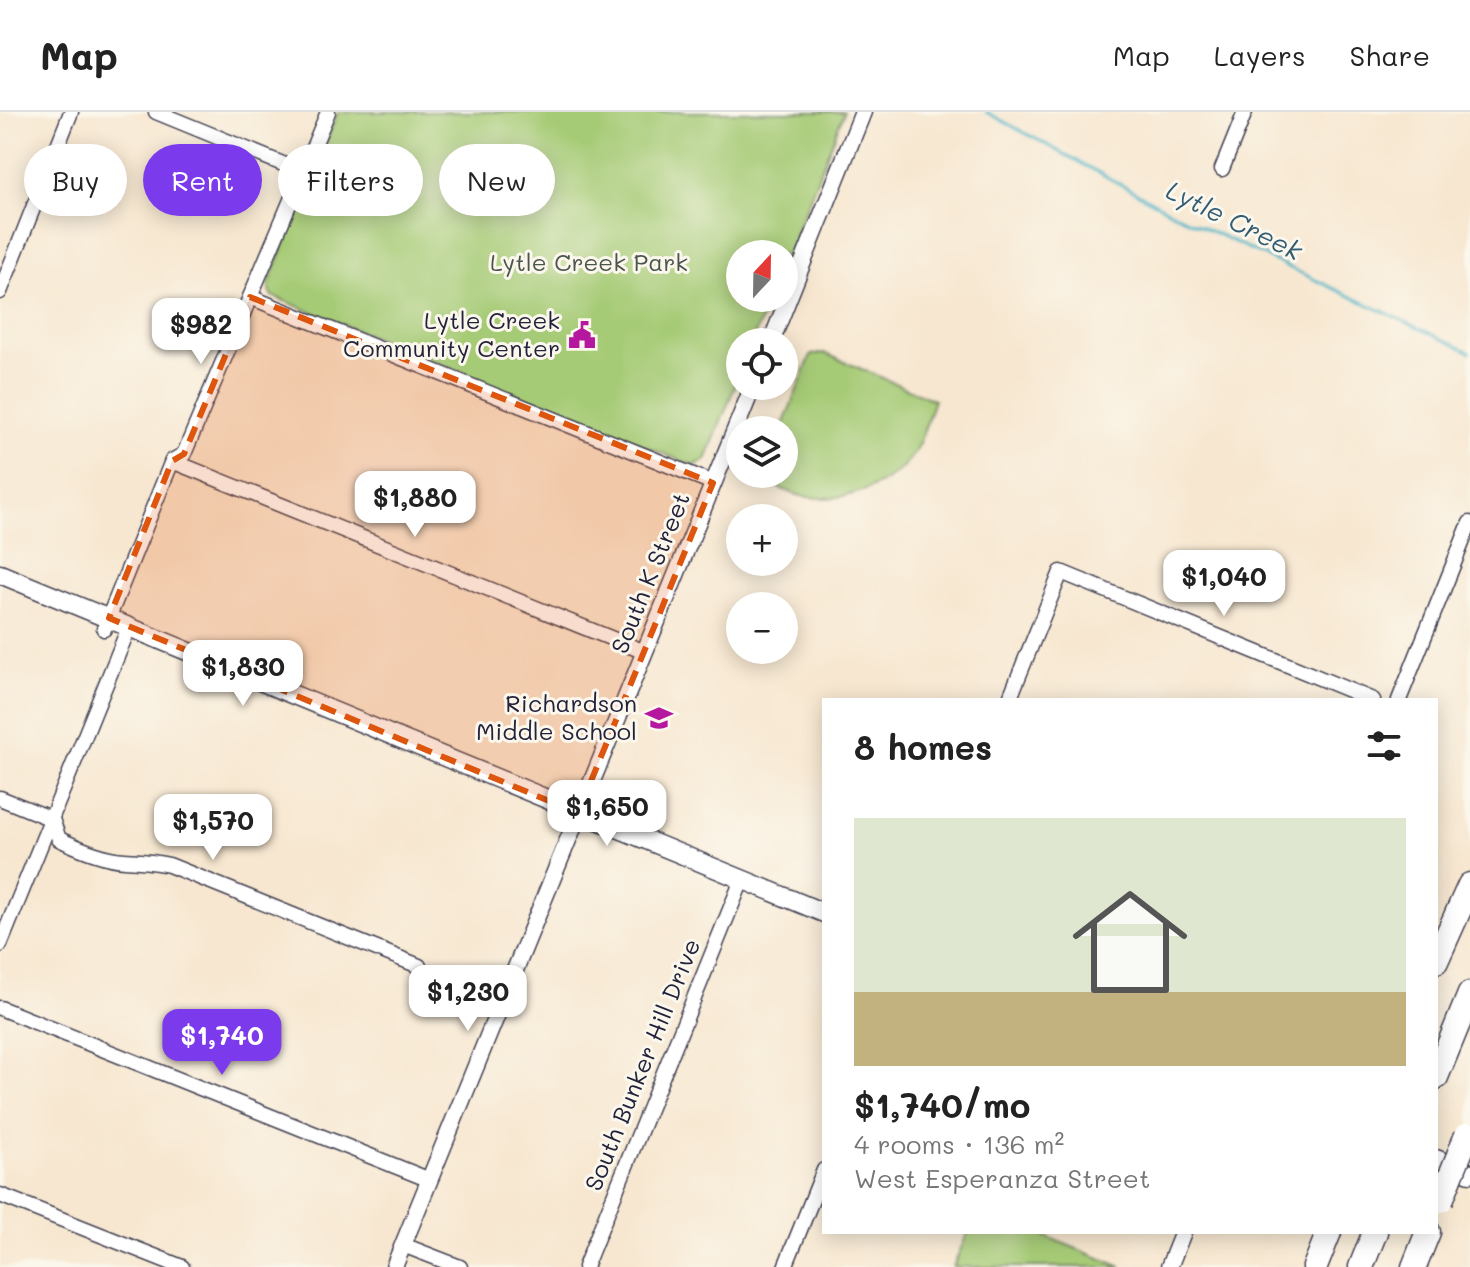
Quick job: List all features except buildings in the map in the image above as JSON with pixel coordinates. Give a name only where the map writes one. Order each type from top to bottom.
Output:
[{"type":"highway","points":[[1438,957],[1470,885]]},
{"type":"highway","points":[[1438,1072],[1470,994]]},
{"type":"highway","points":[[1438,1206],[1468,1131]]},
{"type":"highway","points":[[1315,1267],[1328,1234]]},
{"type":"highway","points":[[1361,1267],[1374,1234]]},
{"type":"highway","points":[[1414,1267],[1427,1234]]},
{"type":"main road","points":[[0,574],[106,623],[125,637],[477,780],[493,779]]},
{"type":"main road","points":[[0,587],[106,623],[480,769],[493,779],[822,912]]},
{"type":"main road","points":[[1438,1160],[1470,1173]]},
{"type":"street","points":[[0,292],[71,112]]},
{"type":"street","points":[[156,112],[278,162]]},
{"type":"street","points":[[313,144],[328,112]]},
{"type":"street","points":[[777,328],[863,112]]},
{"type":"street","points":[[1222,169],[1245,112]]},
{"type":"street","points":[[106,623],[172,461],[184,454],[282,216]]},
{"type":"street","points":[[250,297],[713,483]]},
{"type":"street","name":"South K Street","points":[[394,1267],[747,400]]},
{"type":"street","points":[[172,461],[645,652]]},
{"type":"street","points":[[1400,698],[1470,523]]},
{"type":"street","points":[[1010,698],[1061,572],[1368,698]]},
{"type":"street","points":[[0,945],[125,637]]},
{"type":"street","points":[[0,798],[52,819],[59,839],[77,847],[123,861],[147,859],[169,865],[419,966]]},
{"type":"street","name":"South Bunker Hill Drive","points":[[585,1267],[742,880]]},
{"type":"street","points":[[0,1008],[430,1180]]},
{"type":"street","points":[[785,1267],[822,1175]]},
{"type":"street","points":[[0,1195],[182,1267]]},
{"type":"street","points":[[1169,1267],[1182,1234]]},
{"type":"street","points":[[403,1245],[460,1267]]},
{"type":"highlighted area","points":[[250,297],[713,483],[578,813],[109,618],[172,461],[184,454]]},
{"type":"green space","name":"Lytle Creek Park","points":[[338,112],[844,112],[793,240],[726,240],[726,312],[764,312],[758,328],[726,328],[726,400],[729,400],[706,460],[694,466],[272,296],[268,286],[296,216],[423,216],[423,144],[325,144]]},
{"type":"green space","points":[[824,353],[934,400],[914,453],[893,475],[879,484],[849,495],[817,498],[780,488],[798,488],[798,416],[787,416],[793,400],[798,400],[798,388],[811,355]]},
{"type":"green space","points":[[967,1234],[1040,1234],[1122,1267],[953,1267]]},
{"type":"waterway","name":"Lytle Creek","points":[[986,112],[1183,218],[1470,352]]},
{"type":"place","name":"Lytle Creek Community Center","points":[[582,335]]},
{"type":"place","name":"Richardson Middle School","points":[[659,718]]}]
